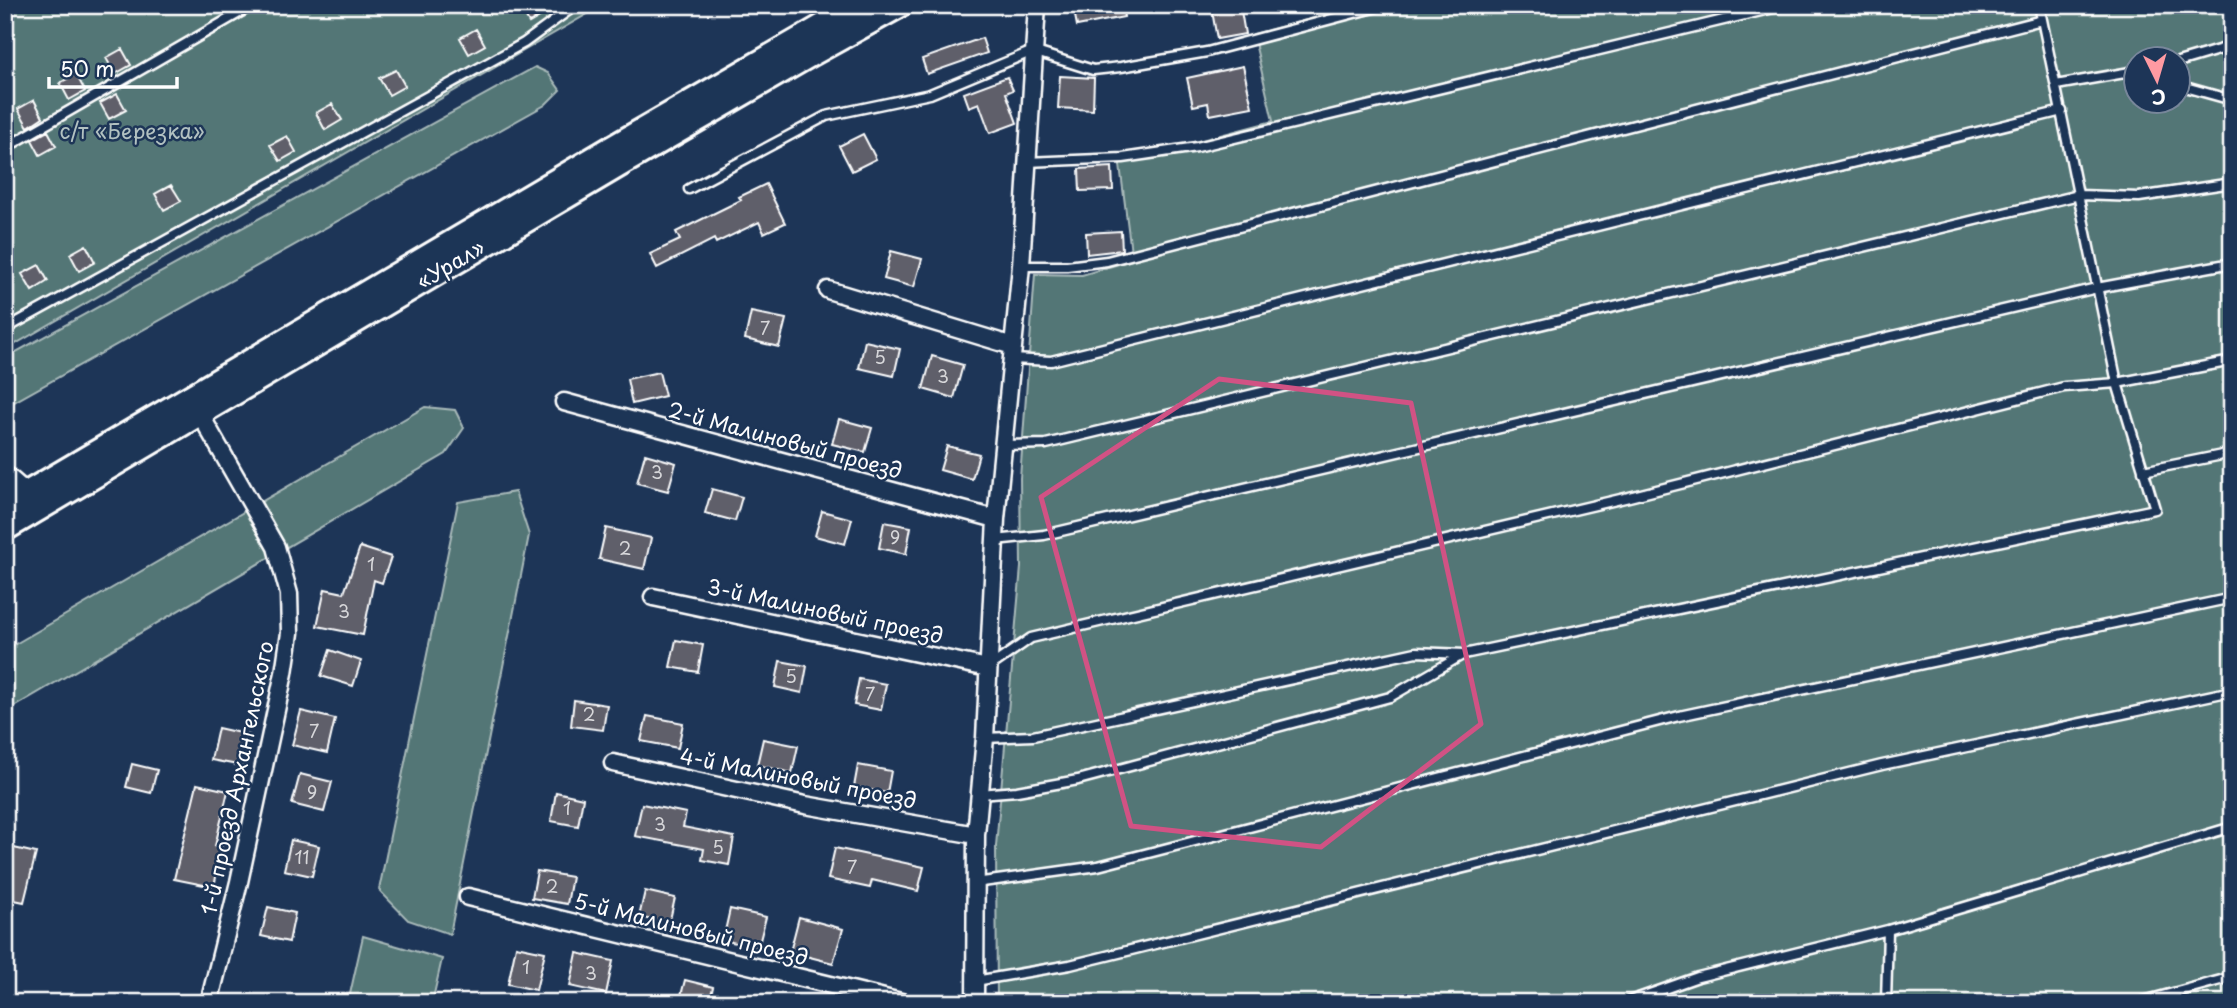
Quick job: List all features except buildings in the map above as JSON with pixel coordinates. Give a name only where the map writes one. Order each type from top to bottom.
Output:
[{"type":"highway","name":"«Урал»","points":[[5,507],[861,5]]},
{"type":"highway","name":"«Урал»","points":[[5,528],[646,148],[899,5]]},
{"type":"street","points":[[975,1003],[976,835],[985,738],[994,540],[1021,266],[1037,5]]},
{"type":"street","points":[[828,290],[1013,352]]},
{"type":"street","name":"2-й Малиновый проезд","points":[[564,402],[996,519]]},
{"type":"street","name":"1-й проезд Архангельского","points":[[200,414],[276,547],[289,594],[291,617],[284,673],[239,882],[209,1003]]},
{"type":"street","points":[[5,474],[28,494]]},
{"type":"street","name":"3-й Малиновый проезд","points":[[653,597],[988,668]]},
{"type":"street","name":"4-й Малиновый проезд","points":[[612,764],[805,805],[976,835]]},
{"type":"street","name":"5-й Малиновый проезд","points":[[468,897],[905,1003]]},
{"type":"street","points":[[961,1003],[975,981]]},
{"type":"lane","points":[[5,148],[253,5]]},
{"type":"lane","points":[[5,329],[524,43],[576,5]]},
{"type":"lane","points":[[689,189],[826,116],[930,93],[1033,51],[1093,70],[1121,67],[1207,52],[1385,5]]},
{"type":"lane","points":[[1026,162],[1123,158],[1198,147],[1786,5]]},
{"type":"lane","points":[[985,738],[1033,736],[1416,652],[1464,654],[2155,509],[2116,383],[2039,5]]},
{"type":"lane","points":[[1021,266],[1067,266],[1107,261],[2042,20]]},
{"type":"lane","points":[[2192,58],[2232,46]]},
{"type":"lane","points":[[2056,85],[2122,73]]},
{"type":"lane","points":[[2192,89],[2232,100]]},
{"type":"lane","points":[[1013,352],[1051,361],[2062,111]]},
{"type":"lane","points":[[1003,445],[1045,444],[2079,195],[2139,197],[2232,183]]},
{"type":"lane","points":[[994,540],[1044,535],[2097,288],[2232,263]]},
{"type":"lane","points":[[988,668],[1031,638],[1629,497],[2064,387],[2116,383],[2232,361]]},
{"type":"lane","points":[[2143,471],[2232,453]]},
{"type":"lane","points":[[975,883],[1098,866],[1679,716],[2232,598]]},
{"type":"lane","points":[[979,794],[1078,780],[1390,697],[1464,654]]},
{"type":"lane","points":[[975,981],[1070,965],[1882,765],[2232,691]]},
{"type":"lane","points":[[1624,1003],[1698,977],[1888,930],[2232,827]]},
{"type":"lane","points":[[1886,1003],[1888,930]]},
{"type":"lane","points":[[2136,1003],[2232,978]]},
{"type":"highlighted area","points":[[1219,379],[1411,403],[1481,724],[1321,847],[1131,826],[1041,497]]},
{"type":"green space","name":"с/т «Березка»","points":[[5,5],[603,5],[5,350]]},
{"type":"green space","points":[[1364,5],[2232,5],[2232,1003],[997,1003],[996,846],[1021,567],[1020,478],[1035,274],[1082,275],[1132,260],[1119,157],[1198,141],[1273,121],[1253,34]]},
{"type":"green space","points":[[535,67],[548,73],[560,90],[545,105],[5,407],[5,358]]},
{"type":"green space","points":[[425,407],[455,410],[464,428],[446,454],[5,712],[5,650]]},
{"type":"green space","points":[[515,492],[529,535],[450,934],[408,920],[379,890],[458,502]]},
{"type":"green space","points":[[363,936],[442,959],[432,1003],[348,1003]]}]
